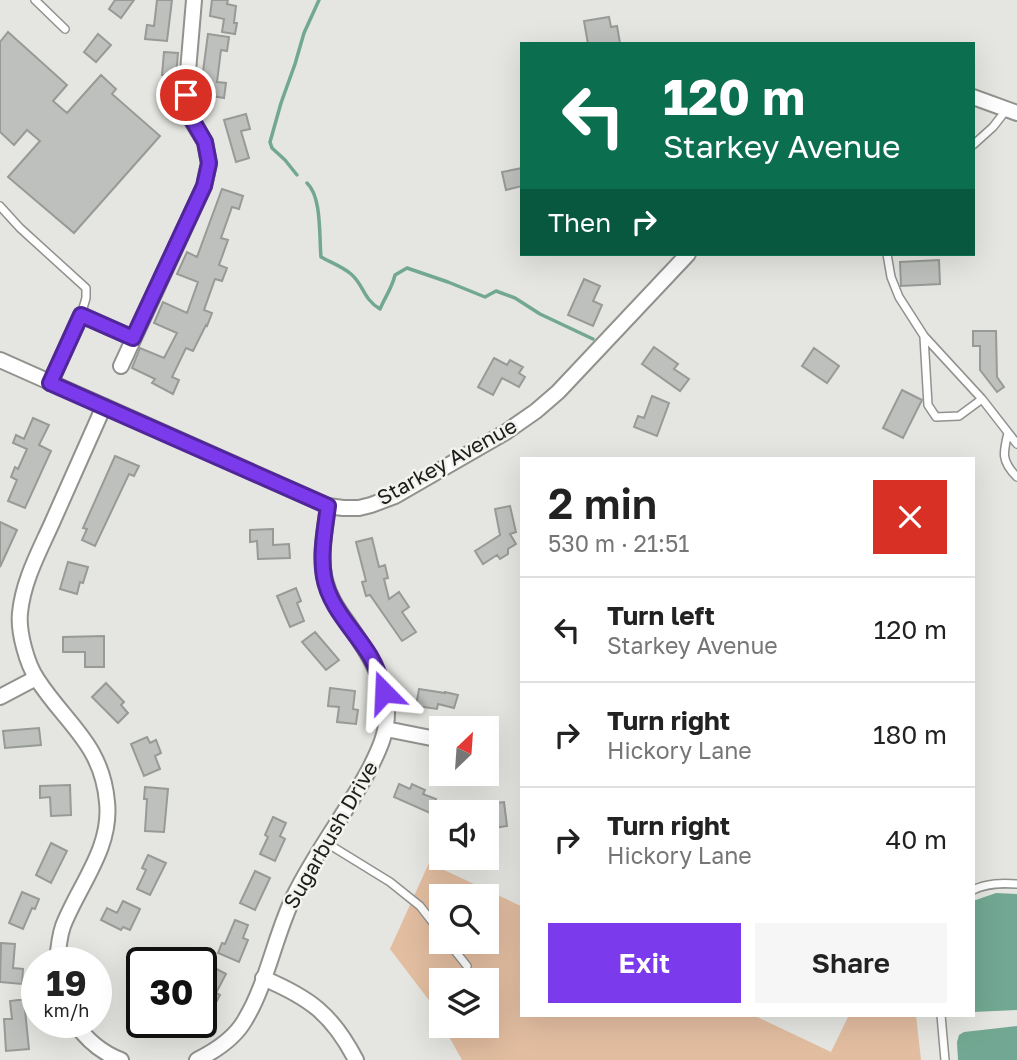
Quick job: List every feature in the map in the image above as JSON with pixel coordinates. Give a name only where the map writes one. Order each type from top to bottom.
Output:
[{"type":"street","points":[[121,366],[204,186],[209,163],[205,142],[190,116],[186,95],[194,0]]},
{"type":"street","points":[[975,98],[1012,111]]},
{"type":"street","name":"Starkey Avenue","points":[[0,360],[328,506],[359,508],[395,496],[506,432],[536,411],[558,392],[686,256]]},
{"type":"street","points":[[50,383],[81,315],[133,338]]},
{"type":"street","points":[[58,947],[63,927],[102,844],[107,825],[108,804],[101,770],[93,752],[36,678],[26,654],[20,617],[26,580],[104,406]]},
{"type":"street","name":"Sugarbush Drive","points":[[197,1060],[215,1050],[244,1022],[294,895],[367,774],[379,751],[386,729],[387,711],[379,674],[371,657],[332,599],[324,577],[322,556],[328,506]]},
{"type":"street","points":[[0,697],[36,678]]},
{"type":"street","points":[[386,729],[429,738]]},
{"type":"street","points":[[263,978],[291,990],[324,1013],[338,1028],[356,1060]]},
{"type":"street","points":[[88,1038],[121,1060]]},
{"type":"lane","points":[[35,0],[65,29]]},
{"type":"lane","points":[[975,143],[1012,111]]},
{"type":"lane","points":[[0,206],[20,228],[86,288],[81,315]]},
{"type":"lane","points":[[887,256],[891,277],[899,297],[924,336],[982,400],[1017,444]]},
{"type":"lane","points":[[924,336],[928,405],[936,418],[959,416],[982,400]]},
{"type":"lane","points":[[1008,433],[1003,452],[1007,467],[1017,477]]},
{"type":"lane","points":[[325,842],[390,882],[420,906],[429,918]]},
{"type":"lane","points":[[975,889],[1005,883],[1017,884]]},
{"type":"lane","points":[[458,954],[467,966]]},
{"type":"lane","points":[[941,1017],[945,1060]]},
{"type":"shaded area","points":[[429,863],[429,870],[444,870],[474,884],[429,884],[429,954],[499,954],[499,896],[520,906],[520,1017],[757,1017],[831,1052],[848,1017],[916,1017],[921,1060],[462,1060],[450,1038],[499,1038],[499,968],[429,968],[429,1001],[390,949]]},
{"type":"shaded area","points":[[996,893],[1017,894],[1017,1010],[975,1012],[975,900]]},
{"type":"shaded area","points":[[1017,1026],[1017,1060],[958,1060],[957,1042],[959,1035],[964,1032]]},
{"type":"building","points":[[115,0],[134,0],[121,18],[109,9]]},
{"type":"building","points":[[157,0],[172,0],[167,41],[145,39],[147,25],[154,26]]},
{"type":"building","points":[[212,0],[228,0],[227,4],[236,6],[235,34],[222,32],[224,19],[210,16]]},
{"type":"building","points":[[609,17],[611,27],[617,26],[620,42],[588,42],[584,21]]},
{"type":"building","points":[[8,32],[67,85],[53,101],[67,113],[101,75],[116,89],[112,94],[160,136],[74,233],[8,177],[40,141],[27,130],[14,145],[0,132],[0,42]]},
{"type":"building","points":[[98,34],[111,45],[96,62],[84,52]]},
{"type":"building","points":[[208,34],[229,37],[227,51],[221,50],[217,82],[226,83],[224,98],[200,94]]},
{"type":"building","points":[[164,52],[178,53],[176,76],[162,75]]},
{"type":"building","points":[[246,114],[250,129],[241,131],[249,158],[236,162],[224,120]]},
{"type":"building","points":[[520,168],[520,186],[506,190],[502,172]]},
{"type":"building","points":[[222,189],[243,196],[239,209],[232,207],[221,238],[228,240],[219,265],[227,268],[222,281],[215,279],[204,310],[212,313],[207,326],[193,351],[186,348],[172,377],[179,380],[173,394],[152,383],[155,379],[132,368],[140,348],[164,358],[177,333],[154,323],[163,302],[187,313],[198,282],[177,274],[187,252],[197,257]]},
{"type":"building","points":[[939,260],[940,284],[901,286],[900,262]]},
{"type":"building","points":[[584,279],[600,286],[593,301],[602,305],[593,326],[568,315]]},
{"type":"building","points":[[973,331],[996,331],[997,377],[1004,387],[997,392],[980,370],[980,346],[973,346]]},
{"type":"building","points":[[654,347],[678,364],[674,369],[689,379],[680,391],[642,364]]},
{"type":"building","points":[[814,348],[839,366],[827,383],[802,366]]},
{"type":"building","points":[[494,358],[507,365],[510,360],[523,367],[519,373],[525,377],[519,387],[502,378],[493,395],[478,387]]},
{"type":"building","points":[[902,390],[922,400],[903,438],[883,428]]},
{"type":"building","points":[[652,396],[669,403],[657,436],[634,427],[638,416],[644,418]]},
{"type":"building","points":[[33,418],[49,425],[39,445],[51,451],[25,508],[8,501],[17,480],[11,477],[15,467],[18,469],[27,449],[13,443],[16,435],[24,439]]},
{"type":"building","points":[[115,456],[139,466],[134,476],[129,474],[95,546],[82,540],[87,529],[83,528]]},
{"type":"building","points":[[510,506],[516,532],[510,534],[516,544],[500,559],[497,555],[483,564],[475,551],[500,535],[495,509]]},
{"type":"building","points":[[0,522],[17,530],[0,567]]},
{"type":"building","points":[[273,529],[273,545],[289,544],[290,558],[258,559],[257,541],[250,542],[250,530]]},
{"type":"building","points":[[372,538],[379,567],[385,565],[388,578],[384,579],[389,599],[399,592],[409,607],[402,612],[416,632],[402,641],[370,595],[366,596],[362,582],[366,581],[356,542]]},
{"type":"building","points":[[68,562],[88,567],[77,594],[60,589]]},
{"type":"building","points":[[296,588],[301,601],[297,603],[304,621],[290,627],[277,596]]},
{"type":"building","points":[[315,632],[339,660],[326,670],[302,642]]},
{"type":"building","points":[[104,636],[104,667],[85,667],[85,652],[63,652],[63,637]]},
{"type":"building","points":[[106,683],[124,702],[121,705],[128,713],[118,723],[92,697]]},
{"type":"building","points":[[330,688],[355,691],[353,709],[358,710],[356,724],[337,722],[339,707],[328,706]]},
{"type":"building","points":[[419,689],[458,695],[454,708],[438,704],[437,709],[416,706]]},
{"type":"building","points":[[39,728],[41,745],[5,748],[3,731]]},
{"type":"building","points":[[147,737],[150,743],[156,740],[161,753],[155,756],[160,769],[144,776],[131,744]]},
{"type":"building","points":[[399,784],[410,789],[412,784],[425,790],[423,794],[436,799],[429,800],[429,813],[394,797]]},
{"type":"building","points":[[70,785],[71,815],[51,816],[50,797],[40,798],[40,786]]},
{"type":"building","points":[[145,787],[168,789],[164,832],[145,831]]},
{"type":"building","points":[[504,802],[507,826],[499,827],[499,803]]},
{"type":"building","points":[[273,817],[286,823],[280,836],[285,839],[275,861],[260,854]]},
{"type":"building","points":[[51,843],[67,851],[51,883],[36,875]]},
{"type":"building","points":[[148,855],[166,863],[150,895],[137,889],[146,870],[142,868]]},
{"type":"building","points":[[255,871],[270,878],[255,910],[240,903]]},
{"type":"building","points":[[22,892],[39,899],[23,929],[9,923]]},
{"type":"building","points":[[123,901],[140,909],[130,930],[123,927],[121,930],[101,920],[107,908],[117,913]]},
{"type":"building","points":[[235,920],[248,925],[243,938],[248,940],[239,962],[218,953],[222,943],[225,944]]},
{"type":"building","points":[[1,943],[15,944],[13,968],[21,969],[21,984],[0,982]]},
{"type":"building","points":[[217,969],[226,974],[217,991]]},
{"type":"building","points":[[21,1000],[21,1038],[28,1038],[29,1049],[6,1051],[4,1019],[12,1019],[10,1001]]},
{"type":"waterway","points":[[297,175],[272,148],[270,142],[304,33],[319,0]]},
{"type":"waterway","points":[[307,183],[312,189],[317,207],[321,257],[351,274],[370,301],[380,309],[395,275],[407,268],[485,297],[496,291],[515,298],[540,314],[593,339]]},
{"type":"route","points":[[186,95],[190,116],[205,142],[209,163],[204,186],[133,338],[81,315],[50,383],[328,506],[322,556],[328,592],[371,657],[384,692]]}]
